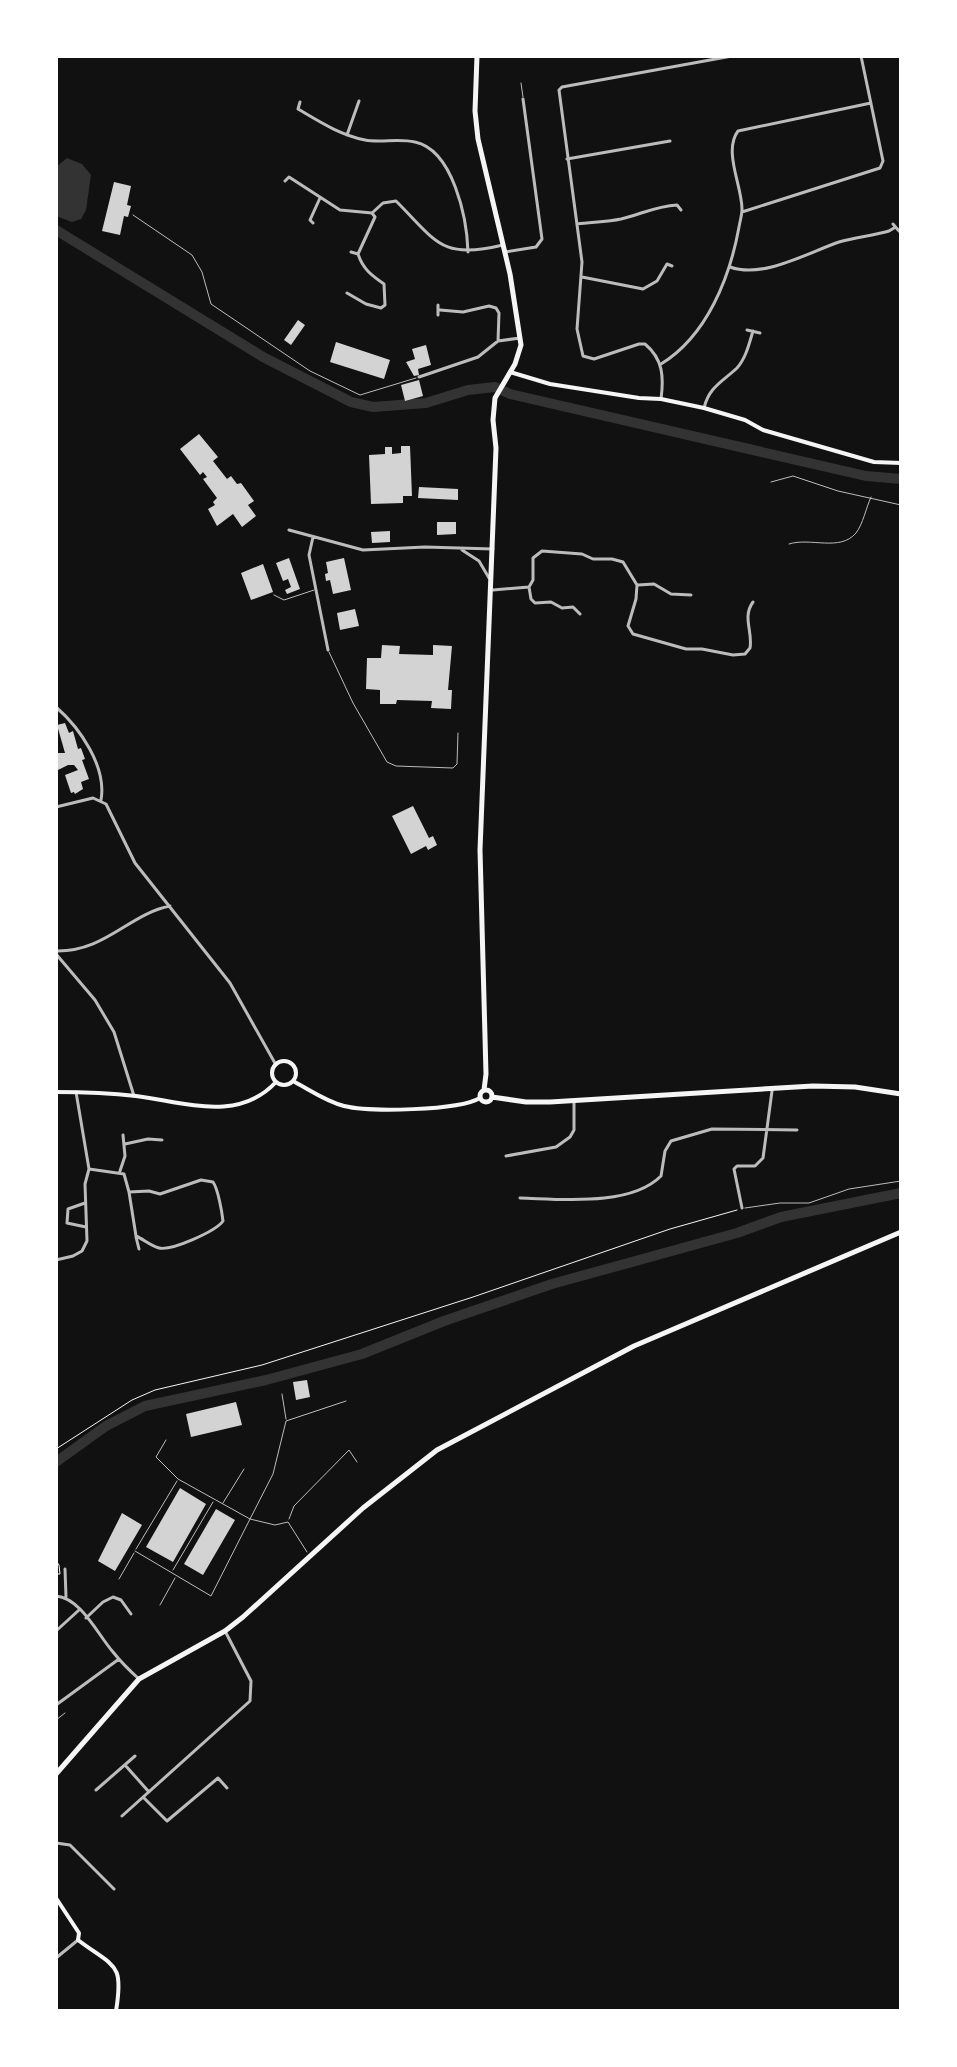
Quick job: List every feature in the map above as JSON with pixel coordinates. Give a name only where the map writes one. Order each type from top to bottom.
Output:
[{"type":"highway","points":[[477,56],[475,111],[478,139],[504,249],[520,338],[520,350],[496,396],[493,420],[496,448],[493,549],[480,850],[486,1074],[480,1098],[486,1103],[492,1097]]},
{"type":"highway","points":[[492,1097],[526,1102],[772,1091],[813,1086],[855,1087],[901,1094]]},
{"type":"highway","points":[[484,1090],[490,1092],[492,1097]]},
{"type":"highway","points":[[56,1774],[139,1679],[225,1631],[262,1602],[386,1488],[437,1450],[645,1341],[901,1232]]},
{"type":"main road","points":[[510,372],[550,384],[704,408],[745,420],[763,430],[874,462],[901,463]]},
{"type":"main road","points":[[283,1061],[291,1063],[296,1074],[293,1081],[287,1085],[276,1082],[273,1075],[276,1065],[283,1061]]},
{"type":"main road","points":[[293,1081],[324,1099],[364,1109],[463,1105],[480,1098]]},
{"type":"main road","points":[[56,1092],[134,1096],[204,1107],[230,1106],[260,1095],[276,1082]]},
{"type":"main road","points":[[56,1898],[79,1933],[78,1940],[117,1969],[121,1981],[116,2011]]},
{"type":"street","points":[[691,56],[692,63]]},
{"type":"street","points":[[661,399],[661,364],[645,344],[594,359],[583,356],[577,329],[582,262],[559,96],[562,87],[732,56]]},
{"type":"street","points":[[742,212],[880,168],[883,161],[861,56]]},
{"type":"street","points":[[285,181],[289,177],[340,210],[372,213],[383,203],[396,201],[443,247],[457,252],[532,250],[542,239],[523,99]]},
{"type":"street","points":[[347,135],[359,101]]},
{"type":"street","points":[[300,102],[298,109],[335,131],[376,141],[415,142],[426,146],[444,160],[455,189],[468,252]]},
{"type":"street","points":[[661,364],[699,326],[717,297],[730,267],[742,212],[732,145],[738,131],[871,103]]},
{"type":"street","points":[[517,109],[524,108]]},
{"type":"street","points":[[567,159],[670,141]]},
{"type":"street","points":[[310,220],[321,198]]},
{"type":"street","points":[[577,224],[620,219],[679,202],[681,210]]},
{"type":"street","points":[[372,213],[375,217],[371,229],[358,254],[370,275],[384,284],[390,284]]},
{"type":"street","points":[[730,267],[741,271],[774,265],[840,242],[895,228]]},
{"type":"street","points":[[351,252],[358,254]]},
{"type":"street","points":[[582,277],[643,289],[657,281],[668,264]]},
{"type":"street","points":[[347,293],[381,308],[385,305],[384,284]]},
{"type":"street","points":[[439,310],[463,312],[489,306],[496,308],[499,313],[498,341]]},
{"type":"street","points":[[747,330],[760,333]]},
{"type":"street","points":[[704,408],[708,392],[746,355],[753,331]]},
{"type":"street","points":[[419,377],[478,357],[498,341],[520,338]]},
{"type":"street","points":[[289,530],[363,550],[493,549]]},
{"type":"street","points":[[313,537],[309,555],[328,650]]},
{"type":"street","points":[[456,549],[467,551],[479,561],[488,574],[491,587],[529,587]]},
{"type":"street","points":[[580,614],[573,607],[562,608],[551,602],[535,603],[531,599],[529,587],[533,580],[533,558],[537,553],[582,554],[593,559],[612,559],[626,565],[637,585],[636,599],[628,621],[630,630],[642,638],[686,649],[745,654],[752,642],[747,622],[748,608],[753,602]]},
{"type":"street","points":[[637,585],[654,584],[671,594],[691,595]]},
{"type":"street","points":[[743,606],[748,608]]},
{"type":"street","points":[[56,707],[71,721],[93,757],[100,775],[101,800]]},
{"type":"street","points":[[56,807],[93,798],[110,808],[135,863],[237,992],[276,1065]]},
{"type":"street","points":[[56,952],[96,944],[153,911],[170,906]]},
{"type":"street","points":[[56,952],[95,1000],[114,1032],[134,1096]]},
{"type":"street","points":[[742,1208],[734,1169],[737,1166],[755,1166],[762,1161],[772,1091]]},
{"type":"street","points":[[56,1260],[82,1251],[87,1241],[85,1203],[89,1169],[76,1092]]},
{"type":"street","points":[[506,1156],[562,1144],[574,1130],[574,1100]]},
{"type":"street","points":[[520,1198],[568,1201],[607,1198],[642,1188],[663,1175],[665,1151],[671,1141],[712,1129],[797,1130]]},
{"type":"street","points":[[120,1171],[125,1161],[123,1135]]},
{"type":"street","points":[[125,1144],[148,1139],[162,1140]]},
{"type":"street","points":[[89,1169],[120,1171],[127,1178],[139,1249]]},
{"type":"street","points":[[129,1192],[160,1194],[207,1180],[216,1185],[217,1202],[223,1217],[220,1226],[168,1248],[158,1248],[136,1236]]},
{"type":"street","points":[[85,1203],[68,1209],[66,1216],[67,1223],[86,1227]]},
{"type":"street","points":[[65,1569],[66,1597]]},
{"type":"street","points":[[56,1596],[71,1601],[139,1679]]},
{"type":"street","points":[[86,1618],[113,1597],[121,1600],[131,1614]]},
{"type":"street","points":[[56,1631],[79,1610]]},
{"type":"street","points":[[122,1816],[250,1701],[251,1681],[225,1631]]},
{"type":"street","points":[[56,1705],[119,1659]]},
{"type":"street","points":[[96,1790],[135,1756]]},
{"type":"street","points":[[124,1765],[149,1792]]},
{"type":"street","points":[[143,1797],[167,1821],[223,1773]]},
{"type":"street","points":[[218,1778],[227,1788]]},
{"type":"street","points":[[56,1843],[70,1845],[114,1889]]},
{"type":"street","points":[[56,1958],[78,1940]]},
{"type":"lane","points":[[521,83],[523,99]]},
{"type":"lane","points":[[133,215],[192,255],[202,272],[211,304],[310,371],[360,395],[419,377]]},
{"type":"lane","points":[[771,482],[793,476],[838,491],[901,505]]},
{"type":"lane","points":[[789,544],[811,540],[835,544],[845,541],[856,533],[871,497]]},
{"type":"lane","points":[[274,595],[284,600],[316,590]]},
{"type":"lane","points":[[328,650],[353,703],[387,762],[396,766],[453,768],[457,764],[458,733]]},
{"type":"lane","points":[[742,1208],[809,1203],[849,1189],[901,1181]]},
{"type":"lane","points":[[135,1551],[211,1596],[273,1474],[286,1421],[282,1394]]},
{"type":"lane","points":[[286,1421],[346,1401]]},
{"type":"lane","points":[[166,1440],[156,1457],[178,1479],[250,1519],[275,1525],[288,1522]]},
{"type":"lane","points":[[288,1522],[294,1506],[349,1450],[357,1462]]},
{"type":"lane","points":[[222,1505],[244,1469]]},
{"type":"lane","points":[[119,1579],[178,1479]]},
{"type":"lane","points":[[172,1573],[214,1500]]},
{"type":"lane","points":[[288,1522],[311,1557]]},
{"type":"lane","points":[[160,1605],[176,1575]]},
{"type":"lane","points":[[63,1724],[57,1719],[65,1713]]},
{"type":"path","points":[[56,1449],[132,1400],[155,1390],[262,1365],[670,1229],[742,1208]]},
{"type":"path","points":[[56,1561],[60,1574],[56,1574]]},
{"type":"shaded area","points":[[67,158],[82,164],[91,175],[86,210],[81,219],[72,222],[56,216],[56,167]]},
{"type":"building","points":[[114,182],[131,186],[127,205],[131,206],[128,217],[124,216],[120,235],[102,231]]},
{"type":"building","points":[[298,320],[305,325],[291,345],[284,340]]},
{"type":"building","points":[[336,342],[390,360],[384,379],[330,362]]},
{"type":"building","points":[[426,345],[431,365],[418,369],[419,375],[414,376],[406,362],[415,359],[412,349]]},
{"type":"building","points":[[419,380],[423,396],[405,401],[401,385]]},
{"type":"building","points":[[199,434],[218,457],[213,461],[227,479],[231,476],[237,484],[241,483],[254,501],[248,505],[256,516],[242,527],[233,514],[217,526],[208,509],[215,505],[213,502],[217,498],[203,479],[207,477],[203,472],[200,475],[180,449]]},
{"type":"building","points":[[401,446],[410,446],[412,496],[403,496],[403,503],[371,504],[369,455],[385,454],[385,447],[392,447],[392,454],[401,453]]},
{"type":"building","points":[[419,487],[458,489],[458,500],[418,498]]},
{"type":"building","points":[[437,522],[456,522],[456,534],[437,535]]},
{"type":"building","points":[[390,531],[390,542],[372,543],[371,532]]},
{"type":"building","points":[[289,558],[300,589],[287,594],[285,590],[291,587],[288,579],[283,581],[276,563]]},
{"type":"building","points":[[344,558],[351,590],[333,594],[330,580],[326,581],[326,562]]},
{"type":"building","points":[[263,564],[273,592],[251,600],[241,573]]},
{"type":"building","points":[[355,609],[359,626],[340,630],[337,613]]},
{"type":"building","points":[[382,645],[400,646],[399,654],[433,655],[433,645],[452,646],[448,690],[452,690],[451,709],[431,708],[432,701],[397,700],[396,704],[380,704],[380,690],[366,689],[367,658],[381,658]]},
{"type":"building","points":[[65,723],[69,733],[73,731],[78,749],[81,748],[89,779],[81,782],[83,789],[75,794],[71,793],[65,775],[78,770],[74,765],[68,765],[58,770],[56,764],[56,753],[65,753],[57,725]]},
{"type":"building","points":[[413,806],[429,838],[433,836],[437,845],[428,850],[426,846],[411,854],[392,816]]},
{"type":"building","points":[[307,1380],[310,1397],[296,1400],[293,1382]]},
{"type":"building","points":[[236,1402],[242,1425],[191,1437],[186,1414]]},
{"type":"building","points":[[180,1488],[206,1504],[173,1562],[146,1547]]},
{"type":"building","points":[[216,1509],[235,1520],[203,1575],[184,1564]]},
{"type":"building","points":[[122,1513],[142,1525],[115,1571],[98,1561]]},
{"type":"waterway","points":[[56,230],[263,357],[351,402],[373,407],[426,403],[468,390],[495,387],[510,394],[866,476],[901,479]]},
{"type":"waterway","points":[[901,317],[901,323]]},
{"type":"waterway","points":[[56,1462],[106,1426],[145,1406],[266,1380],[362,1354],[444,1321],[552,1284],[737,1233],[781,1217],[901,1193]]}]
